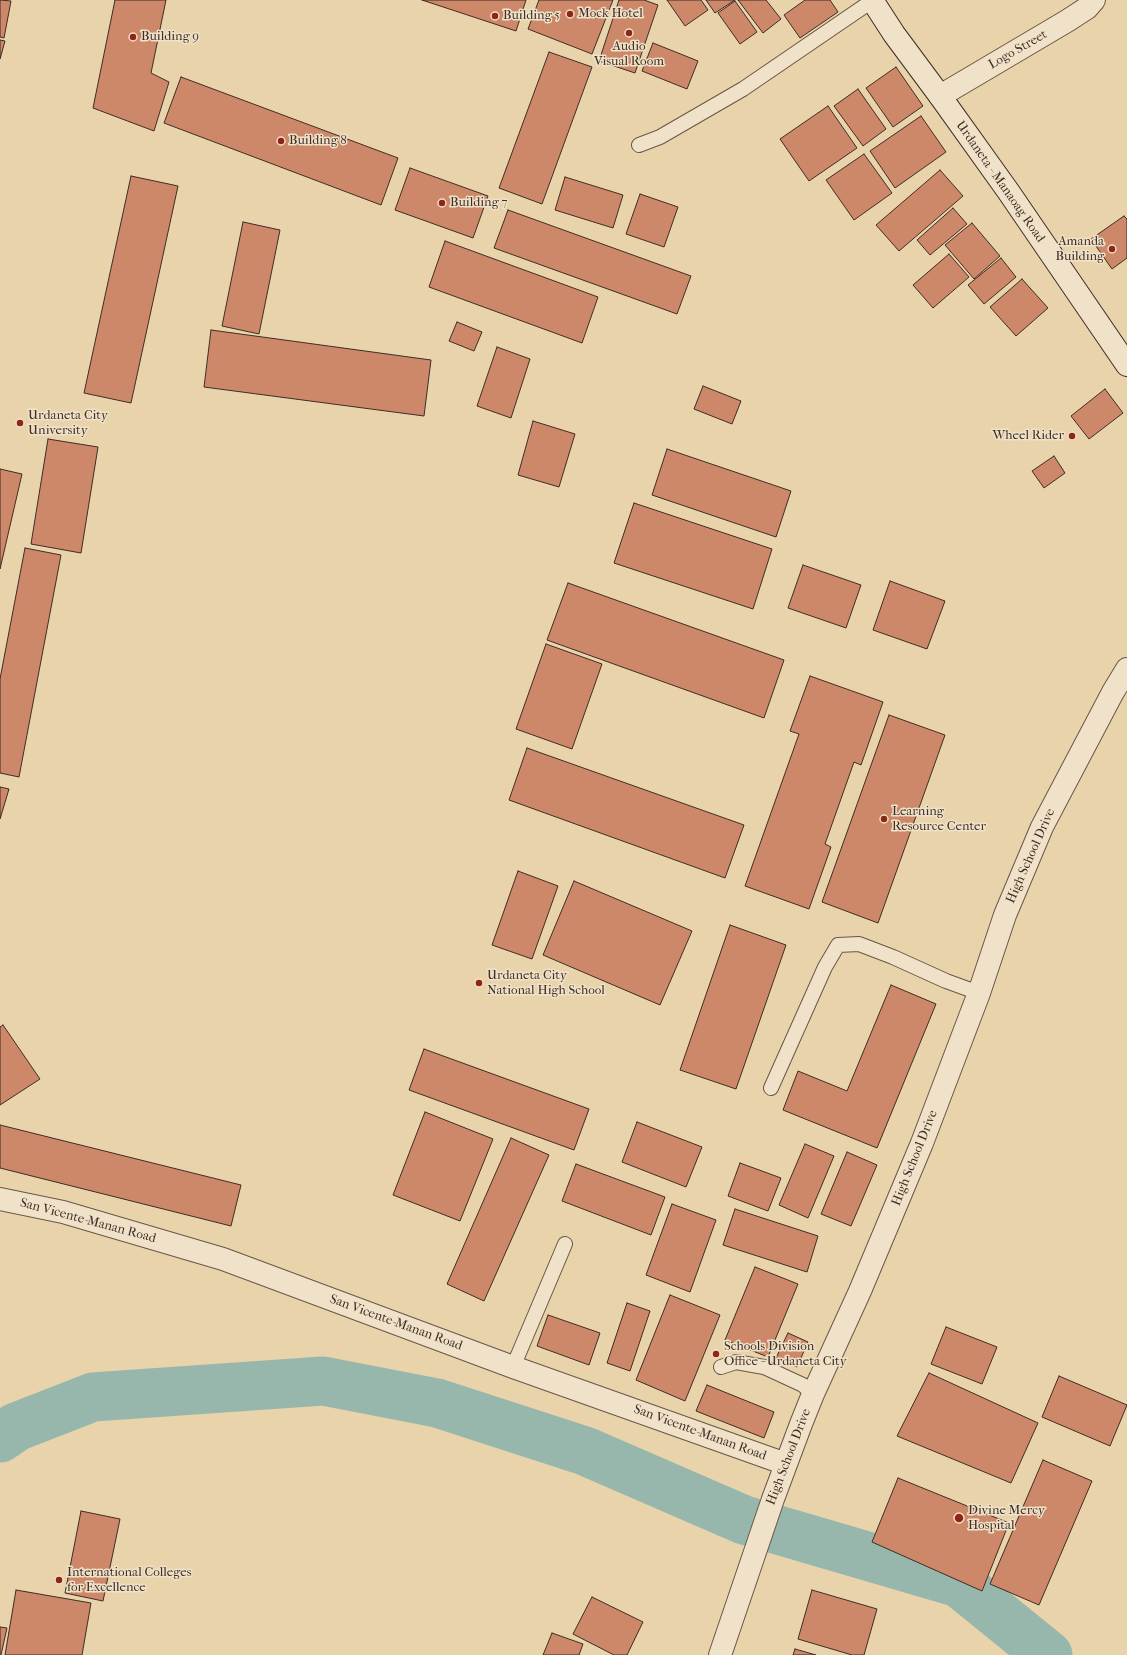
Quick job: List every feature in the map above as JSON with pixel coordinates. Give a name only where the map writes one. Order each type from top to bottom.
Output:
[{"type":"street","name":"Urdaneta - Manaoag Road","points":[[872,0],[894,34],[940,96],[1127,365]]},
{"type":"street","name":"Logo Street","points":[[940,96],[1067,21],[1087,8],[1094,0]]},
{"type":"street","name":"High School Drive","points":[[720,1655],[786,1464],[813,1394],[860,1291],[922,1143],[979,993],[1005,915],[1042,827],[1127,669]]},
{"type":"street","name":"San Vicente-Manan Road","points":[[0,1199],[63,1212],[223,1259],[513,1367],[786,1464]]},
{"type":"lane","points":[[639,144],[660,137],[743,89],[872,0]]},
{"type":"lane","points":[[771,1088],[825,967],[838,945],[859,944],[893,957],[946,981],[979,993]]},
{"type":"lane","points":[[513,1367],[565,1244]]},
{"type":"lane","points":[[721,1367],[736,1362],[764,1367],[803,1384],[813,1394]]},
{"type":"building","points":[[0,0],[11,1],[4,38],[0,37]]},
{"type":"building","name":"Building 9","points":[[115,0],[166,0],[151,73],[169,82],[154,131],[93,108]]},
{"type":"building","name":"Building 5","points":[[422,0],[526,0],[516,31]]},
{"type":"building","name":"Mock Hotel","points":[[539,0],[613,0],[592,54],[528,29]]},
{"type":"building","name":"Audio Visual Room","points":[[619,0],[644,0],[658,5],[635,73],[599,61]]},
{"type":"building","points":[[667,0],[701,0],[708,10],[685,26]]},
{"type":"building","points":[[706,0],[735,0],[715,13]]},
{"type":"building","points":[[738,0],[766,0],[781,19],[763,33]]},
{"type":"building","points":[[805,0],[830,0],[838,12],[800,38],[784,15]]},
{"type":"building","points":[[735,1],[757,32],[740,44],[718,13]]},
{"type":"building","points":[[0,40],[5,41],[0,59]]},
{"type":"building","points":[[653,43],[698,61],[687,89],[642,71]]},
{"type":"building","points":[[549,52],[592,67],[542,204],[499,188]]},
{"type":"building","points":[[896,67],[923,106],[893,127],[866,88]]},
{"type":"building","name":"Building 8","points":[[181,77],[398,158],[381,205],[164,123]]},
{"type":"building","points":[[858,89],[886,129],[863,146],[834,106]]},
{"type":"building","points":[[828,106],[857,148],[809,181],[780,139]]},
{"type":"building","points":[[921,116],[946,152],[895,188],[870,151]]},
{"type":"building","points":[[864,154],[892,193],[854,220],[826,180]]},
{"type":"building","name":"Building 7","points":[[410,168],[488,196],[473,238],[395,210]]},
{"type":"building","points":[[940,170],[963,196],[899,251],[876,225]]},
{"type":"building","points":[[131,176],[178,186],[131,403],[84,393]]},
{"type":"building","points":[[565,177],[623,195],[613,228],[555,210]]},
{"type":"building","points":[[640,194],[678,207],[664,247],[626,234]]},
{"type":"building","points":[[953,208],[967,224],[930,255],[917,240]]},
{"type":"building","points":[[508,210],[691,276],[677,314],[494,248]]},
{"type":"building","name":"Amanda Building","points":[[1124,216],[1127,219],[1127,258],[1112,269],[1091,239]]},
{"type":"building","points":[[243,222],[280,230],[259,334],[222,326]]},
{"type":"building","points":[[972,223],[1000,256],[974,279],[945,245]]},
{"type":"building","points":[[445,241],[598,297],[582,343],[429,287]]},
{"type":"building","points":[[949,254],[969,277],[933,308],[913,285]]},
{"type":"building","points":[[1001,258],[1016,277],[984,304],[968,285]]},
{"type":"building","points":[[1022,279],[1048,308],[1016,336],[990,307]]},
{"type":"building","points":[[457,322],[482,332],[474,351],[449,341]]},
{"type":"building","points":[[211,330],[431,360],[424,416],[204,387]]},
{"type":"building","points":[[497,347],[530,359],[511,418],[477,406]]},
{"type":"building","points":[[703,386],[741,401],[732,424],[694,409]]},
{"type":"building","points":[[1105,389],[1123,413],[1089,439],[1071,416]]},
{"type":"building","points":[[533,421],[575,434],[559,487],[518,475]]},
{"type":"building","points":[[48,439],[98,447],[81,553],[31,544]]},
{"type":"building","points":[[667,449],[791,491],[776,537],[652,495]]},
{"type":"building","points":[[1054,456],[1065,473],[1044,488],[1032,471]]},
{"type":"building","points":[[0,469],[22,474],[0,569]]},
{"type":"building","points":[[634,503],[772,549],[753,609],[614,563]]},
{"type":"building","points":[[25,548],[61,555],[19,777],[0,773],[0,679]]},
{"type":"building","points":[[803,565],[861,585],[846,628],[788,608]]},
{"type":"building","points":[[890,581],[945,601],[927,649],[873,630]]},
{"type":"building","points":[[568,583],[784,660],[764,718],[547,640]]},
{"type":"building","points":[[546,644],[602,664],[572,749],[516,729]]},
{"type":"building","points":[[810,676],[883,702],[861,765],[854,762],[825,844],[831,847],[809,909],[745,886],[799,734],[790,731]]},
{"type":"building","name":"Learning Resource Center","points":[[889,715],[945,735],[878,923],[822,902]]},
{"type":"building","points":[[527,748],[744,825],[725,878],[509,800]]},
{"type":"building","points":[[0,787],[9,789],[0,819]]},
{"type":"building","points":[[518,871],[558,886],[532,959],[492,945]]},
{"type":"building","points":[[574,881],[692,931],[660,1005],[543,955]]},
{"type":"building","points":[[730,925],[786,945],[736,1089],[680,1070]]},
{"type":"building","points":[[891,985],[936,1004],[877,1148],[783,1110],[798,1071],[847,1091]]},
{"type":"building","points":[[3,1025],[40,1079],[0,1105],[0,1027]]},
{"type":"building","points":[[424,1049],[589,1109],[574,1150],[409,1090]]},
{"type":"building","points":[[425,1112],[493,1139],[460,1221],[393,1195]]},
{"type":"building","points":[[637,1122],[702,1147],[686,1187],[622,1162]]},
{"type":"building","points":[[0,1125],[241,1185],[231,1226],[0,1168]]},
{"type":"building","points":[[511,1138],[549,1155],[484,1301],[447,1284]]},
{"type":"building","points":[[805,1144],[834,1156],[808,1218],[779,1205]]},
{"type":"building","points":[[847,1152],[877,1165],[851,1226],[821,1214]]},
{"type":"building","points":[[740,1163],[781,1178],[768,1211],[728,1196]]},
{"type":"building","points":[[576,1164],[665,1197],[651,1235],[562,1201]]},
{"type":"building","points":[[672,1204],[716,1220],[690,1292],[646,1275]]},
{"type":"building","points":[[735,1209],[818,1236],[807,1272],[723,1245]]},
{"type":"building","points":[[755,1267],[798,1284],[768,1357],[725,1340]]},
{"type":"building","points":[[670,1295],[720,1315],[685,1401],[636,1380]]},
{"type":"building","points":[[627,1303],[650,1311],[630,1371],[607,1363]]},
{"type":"building","points":[[548,1315],[600,1333],[589,1365],[537,1346]]},
{"type":"building","points":[[946,1327],[997,1347],[982,1384],[931,1364]]},
{"type":"building","points":[[788,1333],[808,1342],[797,1367],[776,1358]]},
{"type":"building","points":[[929,1373],[1038,1423],[1011,1483],[897,1436]]},
{"type":"building","points":[[1059,1376],[1127,1405],[1110,1446],[1042,1417]]},
{"type":"building","points":[[707,1385],[774,1412],[764,1438],[696,1411]]},
{"type":"building","points":[[1043,1460],[1092,1481],[1039,1605],[990,1584]]},
{"type":"building","points":[[898,1478],[1009,1523],[982,1591],[872,1542]]},
{"type":"building","points":[[81,1511],[120,1519],[103,1601],[65,1593]]},
{"type":"building","points":[[16,1590],[91,1603],[82,1655],[5,1655]]},
{"type":"building","points":[[812,1590],[877,1609],[864,1655],[852,1655],[798,1639]]},
{"type":"building","points":[[592,1597],[643,1622],[627,1655],[614,1655],[573,1634]]},
{"type":"building","points":[[0,1627],[7,1628],[1,1655],[0,1655]]},
{"type":"building","points":[[552,1633],[583,1644],[579,1655],[543,1655]]},
{"type":"building","points":[[795,1649],[816,1655],[793,1655]]},
{"type":"waterway","points":[[0,1438],[16,1427],[93,1397],[323,1381],[437,1403],[585,1451],[744,1520],[959,1583],[1048,1655]]},
{"type":"place","name":"Mock Hotel","points":[[570,14]]},
{"type":"place","name":"Building 5","points":[[495,16]]},
{"type":"place","name":"Audio Visual Room","points":[[629,33]]},
{"type":"place","name":"Building 9","points":[[133,37]]},
{"type":"place","name":"Building 8","points":[[281,141]]},
{"type":"place","name":"Building 7","points":[[442,203]]},
{"type":"place","name":"Amanda Building","points":[[1112,249]]},
{"type":"place","name":"Urdaneta City University","points":[[20,423]]},
{"type":"place","name":"Wheel Rider","points":[[1072,436]]},
{"type":"place","name":"Learning Resource Center","points":[[884,819]]},
{"type":"place","name":"Urdaneta City National High School","points":[[479,983]]},
{"type":"place","name":"Schools Division Office - Urdaneta City","points":[[716,1354]]},
{"type":"place","name":"Divine Mercy Hospital","points":[[959,1518]]},
{"type":"place","name":"International Colleges for Excellence","points":[[59,1580]]}]
